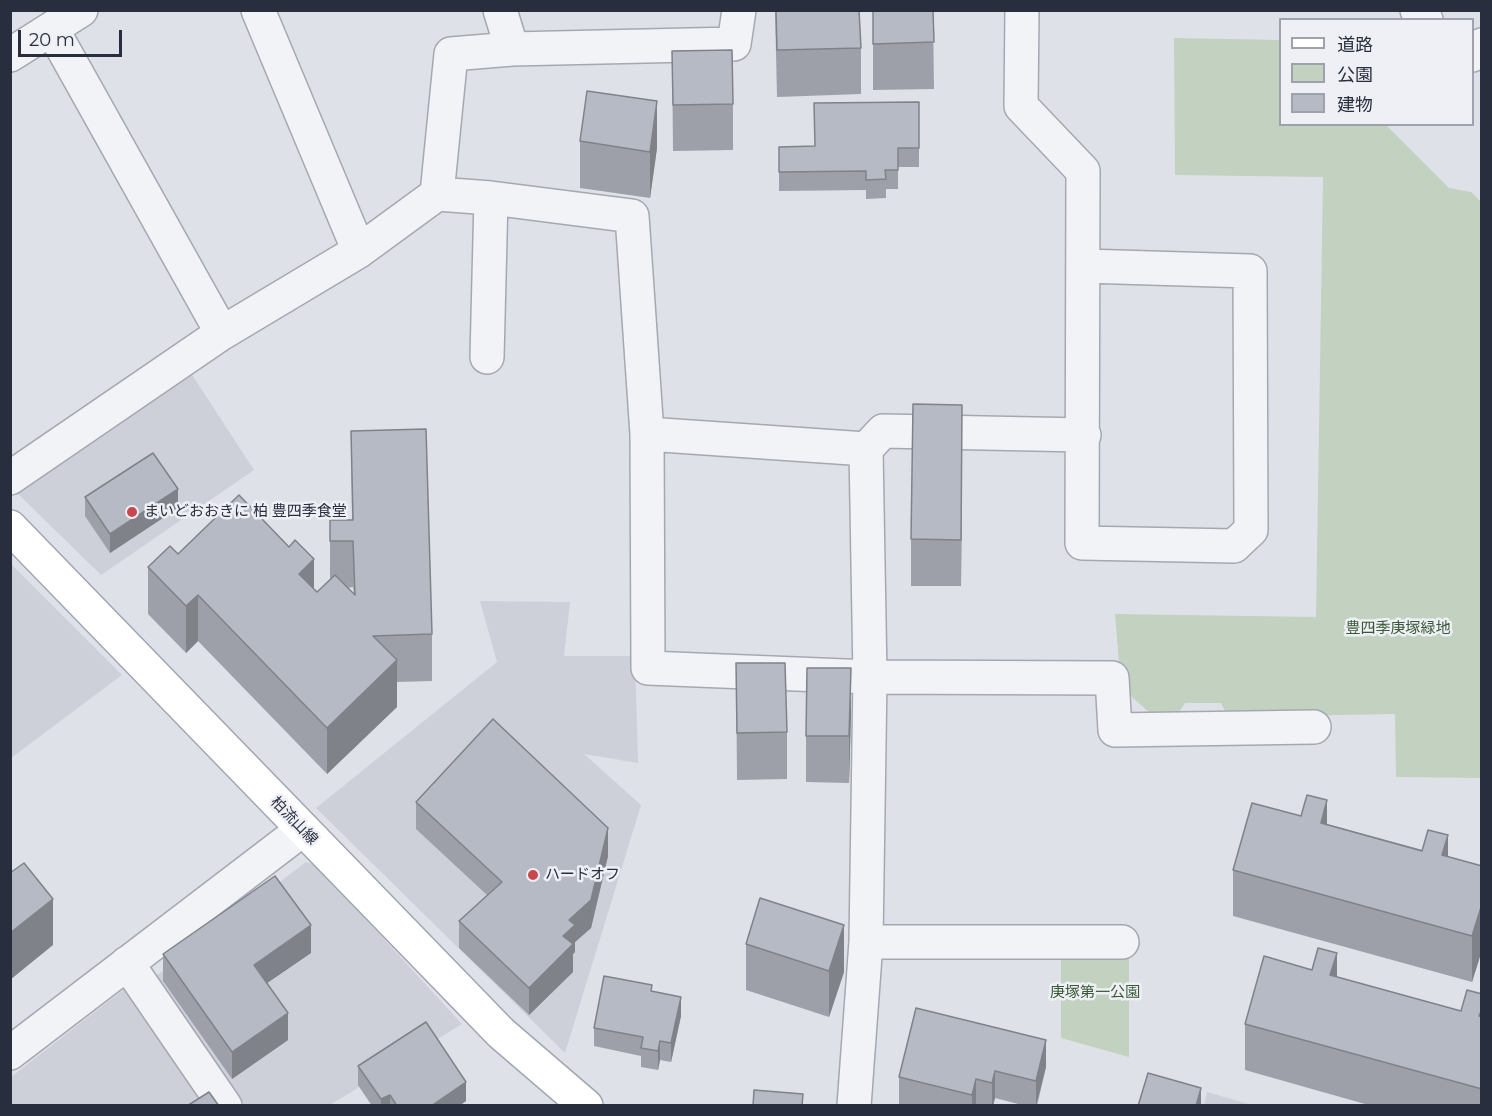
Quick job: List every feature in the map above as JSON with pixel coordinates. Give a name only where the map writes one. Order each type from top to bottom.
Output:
[{"type":"main road","name":"柏流山線","points":[[10,527],[501,1033],[586,1106]]},
{"type":"street","points":[[10,55],[81,10]]},
{"type":"street","points":[[258,10],[358,251]]},
{"type":"street","points":[[500,10],[512,49]]},
{"type":"street","points":[[437,194],[451,54],[512,49],[735,44],[739,10]]},
{"type":"street","points":[[1022,10],[1021,106],[1083,171],[1082,543],[1234,546],[1251,530],[1250,271],[1084,266]]},
{"type":"street","points":[[52,29],[222,333]]},
{"type":"street","points":[[10,478],[222,333],[358,251],[437,194],[491,198],[632,216],[647,434],[648,668],[870,677],[1112,678],[1115,730],[1314,728]]},
{"type":"street","points":[[488,357],[491,198]]},
{"type":"street","points":[[854,1106],[866,942],[870,677],[866,448],[883,431],[1084,435]]},
{"type":"street","points":[[647,434],[866,448]]},
{"type":"street","points":[[10,1053],[302,830]]},
{"type":"street","points":[[866,942],[1122,942]]},
{"type":"street","points":[[127,963],[225,1106]]},
{"type":"shaded area","points":[[189,370],[254,470],[101,575],[13,489]]},
{"type":"shaded area","points":[[11,564],[122,675],[11,758]]},
{"type":"shaded area","points":[[480,601],[570,602],[564,656],[635,656],[638,763],[584,754],[641,805],[565,1053],[316,808],[497,662]]},
{"type":"shaded area","points":[[306,862],[316,865],[462,1024],[330,1105],[244,1105],[156,976]]},
{"type":"shaded area","points":[[132,988],[206,1095],[192,1105],[11,1106],[11,1077],[123,990]]},
{"type":"shaded area","points":[[1207,1092],[1252,1105],[1204,1105]]},
{"type":"green space","name":"豊四季庚塚緑地","points":[[1174,38],[1279,40],[1279,126],[1387,126],[1449,188],[1471,192],[1481,202],[1481,778],[1396,777],[1395,714],[1228,717],[1221,703],[1185,703],[1177,715],[1153,716],[1121,687],[1115,614],[1316,617],[1323,177],[1175,175]]},
{"type":"green space","name":"庚塚第一公園","points":[[1061,947],[1129,948],[1129,1057],[1061,1038]]},
{"type":"building","points":[[776,10],[859,10],[861,48],[777,50]]},
{"type":"building","points":[[873,10],[933,10],[934,42],[873,44]]},
{"type":"building","points":[[732,50],[733,104],[673,105],[672,51]]},
{"type":"building","points":[[587,91],[657,101],[650,152],[580,141]]},
{"type":"building","points":[[919,102],[919,148],[898,148],[898,170],[885,170],[886,179],[866,180],[866,171],[779,172],[779,147],[815,146],[814,103]]},
{"type":"building","points":[[913,404],[962,405],[961,540],[911,539]]},
{"type":"building","points":[[426,429],[432,634],[373,636],[397,660],[327,728],[198,595],[186,606],[148,567],[170,546],[178,554],[239,495],[289,547],[295,540],[314,559],[299,574],[317,592],[335,575],[355,595],[353,541],[330,541],[330,520],[353,520],[351,431]]},
{"type":"building","points":[[153,453],[178,489],[110,534],[85,497]]},
{"type":"building","points":[[736,663],[785,663],[787,732],[737,733]]},
{"type":"building","points":[[807,668],[851,668],[849,736],[806,736]]},
{"type":"building","points":[[493,719],[608,828],[591,900],[569,920],[575,925],[563,936],[573,944],[529,988],[459,921],[502,882],[416,802]]},
{"type":"building","points":[[1307,795],[1327,800],[1321,823],[1422,851],[1428,830],[1448,835],[1442,855],[1482,866],[1482,904],[1472,936],[1233,870],[1252,803],[1301,816]]},
{"type":"building","points":[[24,863],[53,899],[10,933],[10,873]]},
{"type":"building","points":[[275,876],[311,925],[254,965],[288,1013],[232,1052],[163,954]]},
{"type":"building","points":[[760,898],[844,925],[829,971],[746,944]]},
{"type":"building","points":[[1318,948],[1337,953],[1330,975],[1461,1011],[1467,990],[1482,994],[1482,1009],[1479,1016],[1482,1017],[1482,1089],[1245,1024],[1264,956],[1312,970]]},
{"type":"building","points":[[604,976],[652,985],[651,991],[681,997],[671,1043],[660,1041],[658,1051],[641,1048],[643,1037],[594,1028]]},
{"type":"building","points":[[916,1008],[1046,1040],[1036,1081],[995,1071],[992,1083],[976,1079],[972,1095],[899,1077]]},
{"type":"building","points":[[426,1022],[466,1082],[431,1106],[397,1106],[390,1095],[381,1099],[358,1066]]},
{"type":"building","points":[[1148,1073],[1201,1088],[1196,1106],[1138,1106]]},
{"type":"building","points":[[754,1090],[803,1094],[802,1106],[753,1106]]},
{"type":"building","points":[[209,1092],[219,1106],[187,1106]]},
{"type":"place","name":"まいどおおきに 柏 豊四季食堂","points":[[132,512]]},
{"type":"place","name":"ハードオフ","points":[[533,875]]}]
